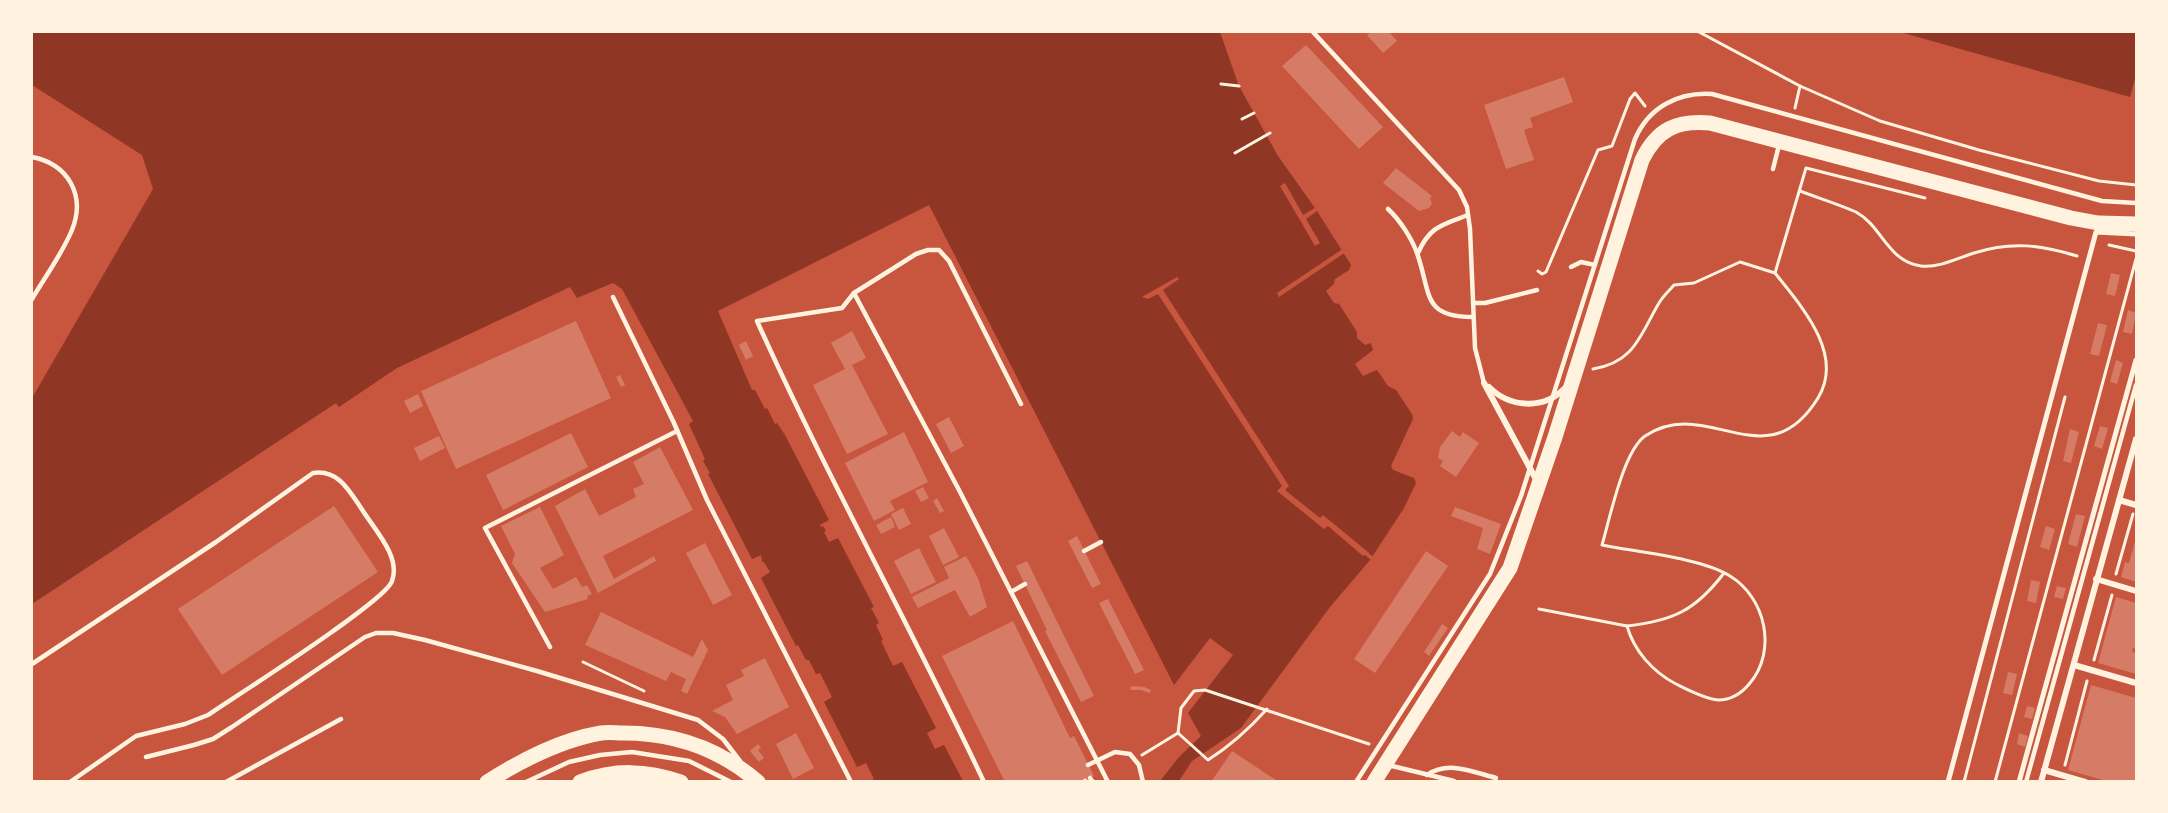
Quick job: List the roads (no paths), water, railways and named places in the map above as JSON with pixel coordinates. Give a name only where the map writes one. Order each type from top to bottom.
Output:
[{"type":"main road","points":[[1374,782],[1506,575],[1539,485],[1642,160],[1655,139],[1667,130],[1681,124],[1710,123],[2071,218],[2107,224],[2136,224]]},
{"type":"main road","points":[[488,782],[517,762],[560,744],[602,733],[647,733],[690,742],[726,758],[755,778]]},
{"type":"main road","points":[[580,782],[620,771],[641,772],[681,782]]},
{"type":"street","points":[[1948,782],[2096,232],[2136,234]]},
{"type":"street","points":[[2019,782],[2136,360]]},
{"type":"street","points":[[1484,383],[1497,395],[1511,402],[1537,403],[1553,398],[1572,381]]},
{"type":"street","points":[[1484,383],[1539,485]]},
{"type":"street","points":[[2041,782],[2136,439]]},
{"type":"street","points":[[2119,500],[2136,505]]},
{"type":"street","points":[[2096,579],[2136,591]]},
{"type":"street","points":[[2074,665],[2136,683]]},
{"type":"street","points":[[2044,770],[2085,782]]},
{"type":"lane","points":[[1313,32],[1459,190],[1467,207],[1475,348],[1484,383]]},
{"type":"lane","points":[[1356,782],[1490,574],[1530,469],[1638,131],[1657,109],[1680,97],[1699,93],[1722,97],[2102,201],[2136,203]]},
{"type":"lane","points":[[1773,169],[1780,141]]},
{"type":"lane","points":[[32,157],[57,166],[67,175],[75,195],[76,206],[72,231],[32,298]]},
{"type":"lane","points":[[1388,209],[1398,219],[1418,253],[1429,297],[1436,308],[1443,314],[1473,317]]},
{"type":"lane","points":[[1418,253],[1422,242],[1432,230],[1468,215]]},
{"type":"lane","points":[[984,782],[952,712],[788,391],[757,321],[842,308],[854,293],[916,254],[928,250],[939,250],[950,261],[1021,404]]},
{"type":"lane","points":[[1571,267],[1581,262],[1595,265]]},
{"type":"lane","points":[[1473,303],[1485,303],[1537,290]]},
{"type":"lane","points":[[854,293],[1099,760],[1108,782]]},
{"type":"lane","points":[[613,297],[707,500],[851,782]]},
{"type":"lane","points":[[2026,782],[2136,385]]},
{"type":"lane","points":[[550,647],[485,528],[677,431]]},
{"type":"lane","points":[[32,664],[216,542],[313,473],[325,471],[342,481],[390,552],[393,580],[386,592],[361,611],[208,715],[185,724],[136,736],[70,782]]},
{"type":"lane","points":[[1084,551],[1101,542]]},
{"type":"lane","points":[[1011,592],[1025,584]]},
{"type":"lane","points":[[146,757],[213,739],[365,637],[376,633],[393,633],[537,670],[698,720],[723,739],[755,778]]},
{"type":"lane","points":[[226,782],[341,719]]},
{"type":"lane","points":[[526,782],[569,762],[600,755],[632,752],[689,761],[731,782]]},
{"type":"lane","points":[[1088,765],[1115,752],[1130,754],[1135,759],[1143,782]]},
{"type":"lane","points":[[1385,765],[1454,782]]},
{"type":"lane","points":[[1427,775],[1437,768],[1447,766],[1496,778]]}]
